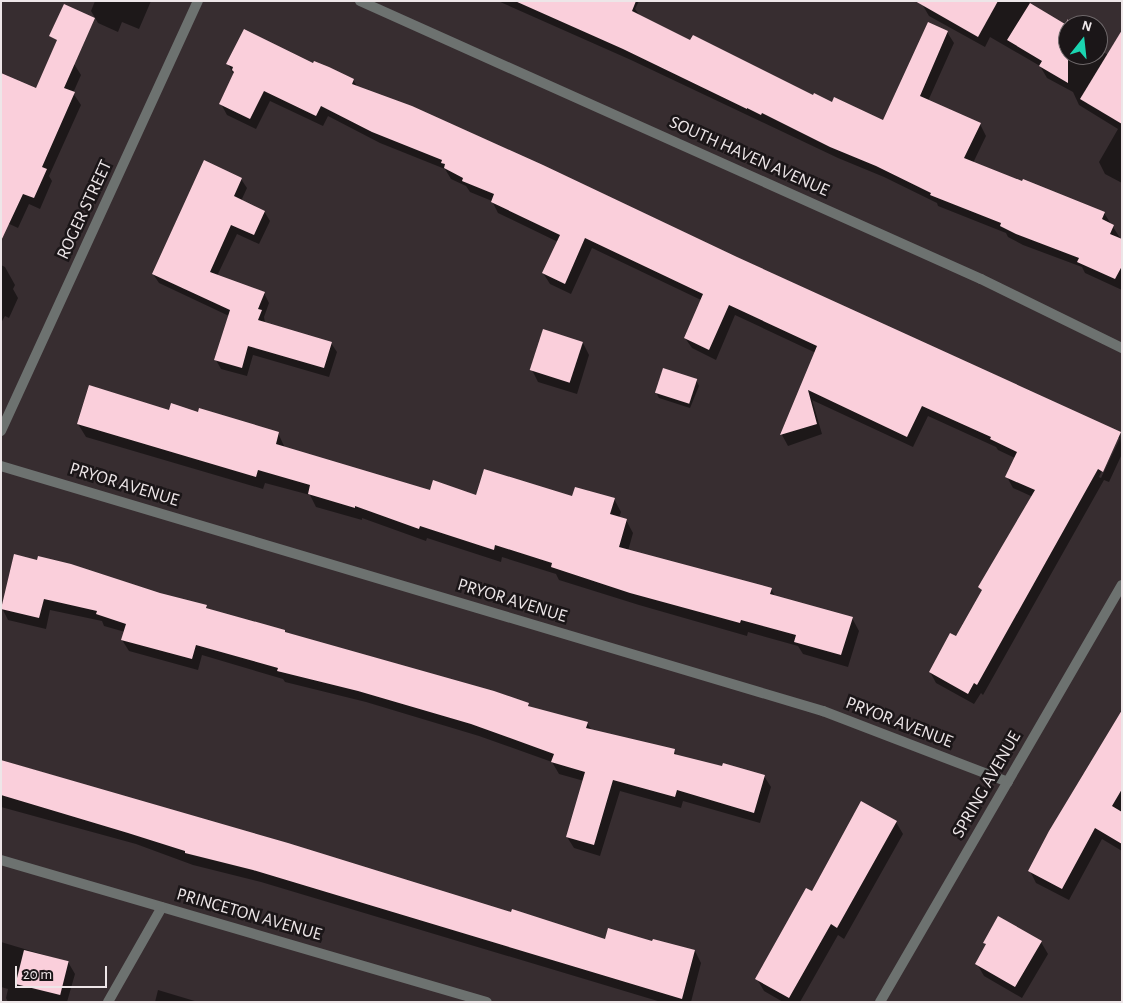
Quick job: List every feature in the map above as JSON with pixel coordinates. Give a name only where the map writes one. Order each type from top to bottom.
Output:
[{"type":"street","name":"ROGER STREET","points":[[1,432],[198,1]]},
{"type":"street","name":"SOUTH HAVEN AVENUE","points":[[360,1],[981,279],[1122,348]]},
{"type":"street","name":"PRYOR AVENUE","points":[[1,466],[823,711],[1008,782]]},
{"type":"street","name":"SPRING AVENUE","points":[[880,1002],[1122,585]]},
{"type":"street","name":"PRINCETON AVENUE","points":[[1,860],[487,1002]]},
{"type":"street","points":[[108,1002],[162,907]]},
{"type":"building","points":[[515,1],[636,1],[632,11],[690,40],[693,35],[813,95],[814,93],[832,102],[834,97],[883,120],[928,22],[948,31],[920,96],[981,123],[964,158],[1105,212],[1102,219],[1114,225],[1110,234],[1122,239],[1122,266],[1115,279],[1077,262],[1079,258],[1016,234],[1000,226],[1001,223],[930,195],[931,193],[876,166],[830,147],[762,113],[761,115],[747,109],[623,49]]},
{"type":"building","points":[[915,1],[998,1],[978,37]]},
{"type":"building","points":[[1030,3],[1058,20],[1058,65],[1068,65],[1068,83],[1039,66],[1042,61],[1007,40]]},
{"type":"building","points":[[64,4],[95,18],[64,88],[75,92],[42,167],[47,169],[34,198],[23,194],[1,241],[1,73],[36,88],[57,40],[49,36]]},
{"type":"building","points":[[244,29],[313,63],[314,61],[354,79],[352,84],[412,106],[543,165],[737,257],[1121,432],[1103,472],[1098,469],[977,685],[974,683],[968,694],[929,672],[950,633],[956,636],[982,590],[978,587],[1035,490],[1005,477],[1017,452],[990,439],[991,437],[922,406],[907,437],[808,390],[817,424],[780,435],[817,346],[729,305],[709,350],[684,338],[703,294],[585,238],[565,284],[542,273],[560,235],[491,202],[494,194],[462,181],[463,178],[444,168],[445,164],[441,163],[442,160],[372,132],[321,106],[316,116],[264,91],[250,119],[219,104],[234,72],[232,70],[233,67],[226,64]]},
{"type":"building","points":[[1122,30],[1122,124],[1080,99],[1101,65],[1108,65],[1108,53]]},
{"type":"building","points":[[204,160],[242,178],[234,196],[265,211],[254,235],[231,225],[210,272],[265,292],[258,309],[262,310],[258,320],[332,342],[324,368],[248,346],[242,368],[214,360],[230,310],[152,274]]},
{"type":"building","points":[[543,329],[583,342],[570,383],[530,370]]},
{"type":"building","points":[[663,368],[697,379],[689,404],[655,393]]},
{"type":"building","points":[[89,385],[169,410],[171,403],[198,412],[199,408],[279,432],[276,444],[430,490],[433,480],[476,495],[484,469],[572,496],[575,487],[615,498],[610,514],[627,519],[619,547],[772,588],[770,594],[853,617],[841,655],[794,642],[796,635],[741,620],[740,623],[630,593],[551,567],[552,563],[495,545],[494,550],[420,526],[419,529],[355,506],[355,508],[308,494],[310,485],[258,470],[256,477],[77,424]]},
{"type":"building","points":[[14,554],[37,560],[38,556],[71,564],[160,593],[207,605],[206,608],[285,630],[285,632],[494,691],[529,703],[528,706],[588,722],[586,728],[675,749],[674,754],[722,766],[723,763],[765,775],[754,813],[677,790],[675,797],[613,780],[594,845],[566,837],[585,772],[551,762],[554,754],[471,724],[358,691],[277,671],[278,668],[196,645],[192,659],[121,640],[126,624],[96,614],[97,611],[44,599],[39,618],[1,609]]},
{"type":"building","points":[[1122,710],[1122,789],[1112,806],[1122,812],[1122,844],[1095,828],[1062,889],[1028,871],[1049,831]]},
{"type":"building","points":[[1,760],[288,843],[511,912],[512,909],[605,939],[608,928],[652,941],[653,939],[695,950],[682,999],[253,870],[185,853],[185,851],[128,833],[1,795]]},
{"type":"building","points":[[861,801],[897,821],[837,928],[831,924],[789,998],[755,979],[806,888],[812,891]]},
{"type":"building","points":[[998,916],[1042,941],[1015,987],[975,964],[986,944],[983,943]]},
{"type":"building","points":[[24,950],[69,961],[60,995],[16,984]]}]
